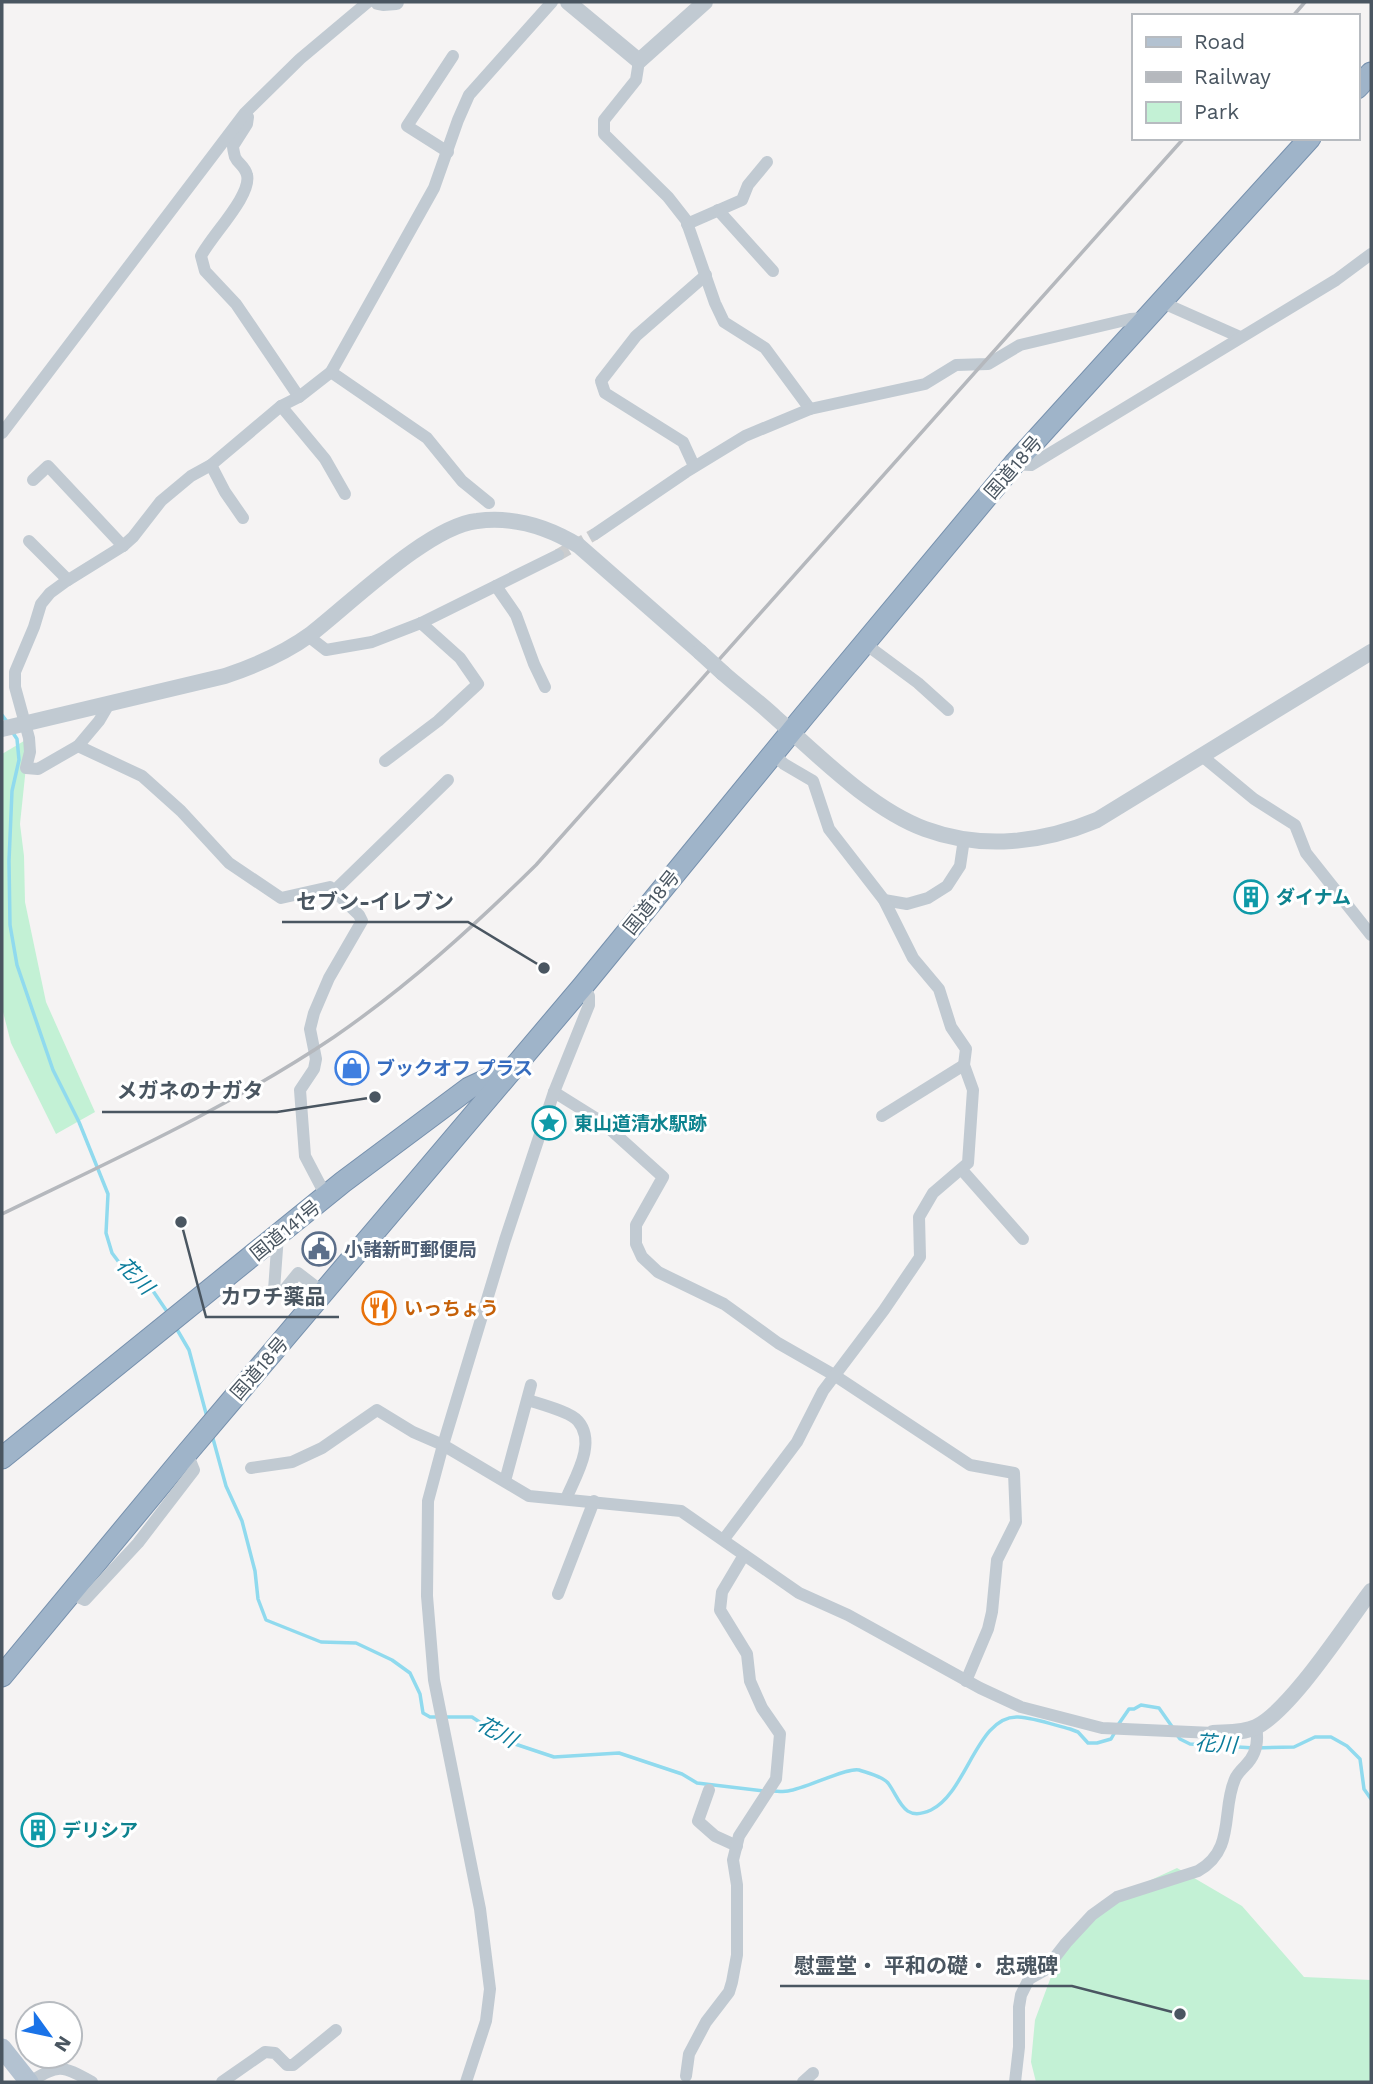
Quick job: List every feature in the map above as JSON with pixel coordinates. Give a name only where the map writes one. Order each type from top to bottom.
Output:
[{"type":"highway","points":[[1359,86],[1371,73]]},
{"type":"highway","name":"国道18号","points":[[2,1676],[187,1453],[583,986],[1014,464],[1308,140]]},
{"type":"highway","name":"国道141号","points":[[2,1458],[326,1196],[449,1103],[481,1082],[512,1068]]},
{"type":"highway","points":[[449,1103],[461,1113],[465,1126]]},
{"type":"main road","points":[[2,2048],[29,2082]]},
{"type":"street","points":[[2,433],[245,113],[300,59],[368,2]]},
{"type":"street","points":[[378,2],[397,2]]},
{"type":"street","points":[[109,704],[78,746],[37,769],[26,768],[30,752],[14,727],[15,672],[41,604],[50,593],[68,580],[123,546],[161,500],[191,476],[211,465],[281,406],[299,397],[331,372],[434,188],[469,95],[552,2]]},
{"type":"street","points":[[568,2],[639,61]]},
{"type":"street","points":[[705,2],[639,61],[636,80],[604,120],[604,134],[668,197],[687,224],[724,322],[765,348],[810,409]]},
{"type":"street","points":[[448,152],[407,126],[453,56]]},
{"type":"street","points":[[245,113],[248,117],[247,124],[233,146],[236,158],[244,166],[248,178],[243,198],[208,242],[201,256],[205,271],[236,304],[299,397]]},
{"type":"street","points":[[687,224],[742,200],[748,185],[768,162]]},
{"type":"street","points":[[718,210],[773,271]]},
{"type":"street","points":[[1014,464],[1031,465],[1336,280],[1371,254]]},
{"type":"street","points":[[694,466],[683,442],[605,393],[601,381],[636,336],[706,275]]},
{"type":"street","points":[[1161,302],[1240,337]]},
{"type":"street","points":[[595,534],[694,466],[745,436],[810,409],[925,384],[956,365],[988,363],[1020,345],[1130,319],[1147,318]]},
{"type":"street","points":[[331,372],[427,438],[462,481],[489,503]]},
{"type":"street","points":[[281,406],[325,459],[345,494]]},
{"type":"street","points":[[211,465],[243,518]]},
{"type":"street","points":[[33,480],[48,466],[123,546]]},
{"type":"street","points":[[14,727],[251,667],[309,636],[431,540],[457,526],[476,520],[542,526],[579,546],[853,785],[900,818],[926,830],[964,839],[991,842],[1025,841],[1048,837],[1097,820],[1371,652]]},
{"type":"street","points":[[29,541],[68,580]]},
{"type":"street","points":[[309,636],[326,650],[372,642],[421,623],[558,555]]},
{"type":"street","points":[[496,586],[516,615],[545,687]]},
{"type":"street","points":[[385,761],[438,721],[478,684],[460,658],[421,623]]},
{"type":"street","points":[[864,643],[918,683],[948,710]]},
{"type":"street","points":[[78,746],[142,776],[181,811],[229,863],[281,898],[330,887],[359,915],[362,921],[329,978],[314,1013],[310,1029],[316,1059],[314,1069],[300,1090],[305,1156],[326,1196]]},
{"type":"street","points":[[724,1539],[797,1442],[823,1391],[920,1257],[919,1217],[933,1193],[968,1163],[972,1090],[964,1065],[966,1049],[951,1027],[939,989],[914,958],[884,900],[829,829],[813,780],[773,754]]},
{"type":"street","points":[[1202,756],[1254,799],[1295,825],[1306,853],[1371,936]]},
{"type":"street","points":[[334,891],[448,780]]},
{"type":"street","points":[[884,900],[907,904],[928,898],[947,886],[960,866],[964,839]]},
{"type":"street","points":[[466,2082],[486,2021],[490,1989],[480,1909],[434,1680],[427,1596],[428,1501],[505,1240],[554,1092],[589,1005],[589,996],[583,986]]},
{"type":"street","points":[[882,1116],[964,1065]]},
{"type":"street","points":[[554,1092],[602,1122],[663,1177],[636,1225],[636,1244],[642,1257],[658,1272],[724,1304],[778,1343],[834,1375],[970,1465],[1014,1473],[1016,1522],[997,1560],[990,1620],[966,1681]]},
{"type":"street","points":[[962,1170],[1023,1239]]},
{"type":"street","points":[[278,1235],[274,1290],[279,1292],[285,1289],[298,1273],[324,1293]]},
{"type":"street","points":[[505,1481],[531,1385]]},
{"type":"street","points":[[528,1401],[559,1410],[578,1421],[587,1442],[566,1499]]},
{"type":"street","points":[[251,1468],[292,1462],[322,1448],[377,1410],[529,1496],[681,1511],[799,1593],[848,1615],[966,1681],[1021,1706],[1102,1728],[1213,1733],[1256,1727],[1289,1699],[1371,1591]]},
{"type":"street","points":[[558,1594],[594,1501]]},
{"type":"street","points":[[685,2076],[689,2054],[705,2022],[729,1992],[732,1982],[737,1955],[737,1885],[733,1860],[739,1836],[776,1779],[780,1734],[762,1708],[750,1681],[747,1654],[720,1610],[722,1592],[744,1555]]},
{"type":"street","points":[[1015,2082],[1019,2047],[1019,2007],[1021,1994],[1029,1979],[1045,1970],[1092,1915],[1117,1897],[1198,1871],[1214,1858],[1222,1844],[1228,1823],[1231,1790],[1235,1779],[1255,1751],[1258,1741],[1256,1727]]},
{"type":"street","points":[[709,1790],[698,1821],[715,1836],[737,1846]]},
{"type":"street","points":[[222,2082],[265,2052],[275,2053],[287,2066],[293,2065],[336,2030]]},
{"type":"street","points":[[29,2082],[55,2068],[62,2068],[92,2082]]},
{"type":"green space","points":[[29,738],[20,824],[25,902],[46,1002],[95,1112],[56,1134],[11,1043],[2,1008],[2,754]]},
{"type":"green space","points":[[1177,1868],[1242,1906],[1304,1977],[1371,1980],[1371,2082],[1036,2082],[1031,2062],[1035,2020],[1059,1955],[1099,1904]]},
{"type":"waterway","name":"花川","points":[[2,715],[8,723]]},
{"type":"waterway","name":"花川","points":[[13,733],[17,739],[19,760],[12,791],[10,925],[17,965],[53,1070],[79,1122],[108,1194],[106,1233],[112,1253],[127,1273],[141,1278],[151,1288],[168,1313]]},
{"type":"waterway","name":"花川","points":[[175,1326],[189,1350],[207,1417]]},
{"type":"waterway","name":"花川","points":[[212,1435],[226,1486],[242,1521],[255,1571],[258,1599],[266,1620],[321,1642],[356,1643],[392,1660],[410,1673],[420,1694],[423,1713],[438,1717]]},
{"type":"waterway","name":"花川","points":[[1118,1725],[1129,1709],[1141,1705],[1159,1708],[1173,1728]]},
{"type":"waterway","name":"花川","points":[[446,1717],[472,1717],[509,1742],[554,1757],[619,1753],[682,1774],[697,1783],[764,1791]]},
{"type":"waterway","name":"花川","points":[[772,1791],[795,1789],[859,1770],[888,1783],[908,1811],[914,1814],[922,1813],[943,1801],[954,1788],[982,1741],[992,1728],[1004,1720],[1018,1717],[1051,1724],[1078,1732],[1088,1743],[1111,1739],[1115,1732]]},
{"type":"waterway","name":"花川","points":[[1177,1735],[1190,1744],[1254,1748],[1294,1747],[1315,1737],[1331,1737],[1347,1746],[1360,1759],[1364,1789],[1371,1799]]},
{"type":"tunnel","points":[[558,555],[595,534]]},
{"type":"railway","points":[[1295,14],[1305,2]]},
{"type":"railway","points":[[2,1214],[171,1131],[295,1062],[388,997],[464,933],[536,865],[1182,140]]},
{"type":"place","name":"ダイナム","points":[[1251,897]]},
{"type":"place","name":"セブン-イレブン","points":[[544,968]]},
{"type":"place","name":"ブックオフ プラス","points":[[352,1068]]},
{"type":"place","name":"メガネのナガタ","points":[[375,1097]]},
{"type":"place","name":"東山道清水駅跡","points":[[549,1123]]},
{"type":"place","name":"カワチ薬品","points":[[181,1222]]},
{"type":"place","name":"小諸新町郵便局","points":[[319,1249]]},
{"type":"place","name":"いっちょう","points":[[379,1308]]},
{"type":"place","name":"デリシア","points":[[38,1830]]},
{"type":"place","name":"慰霊堂・ 平和の礎・ 忠魂碑","points":[[1180,2014]]}]
